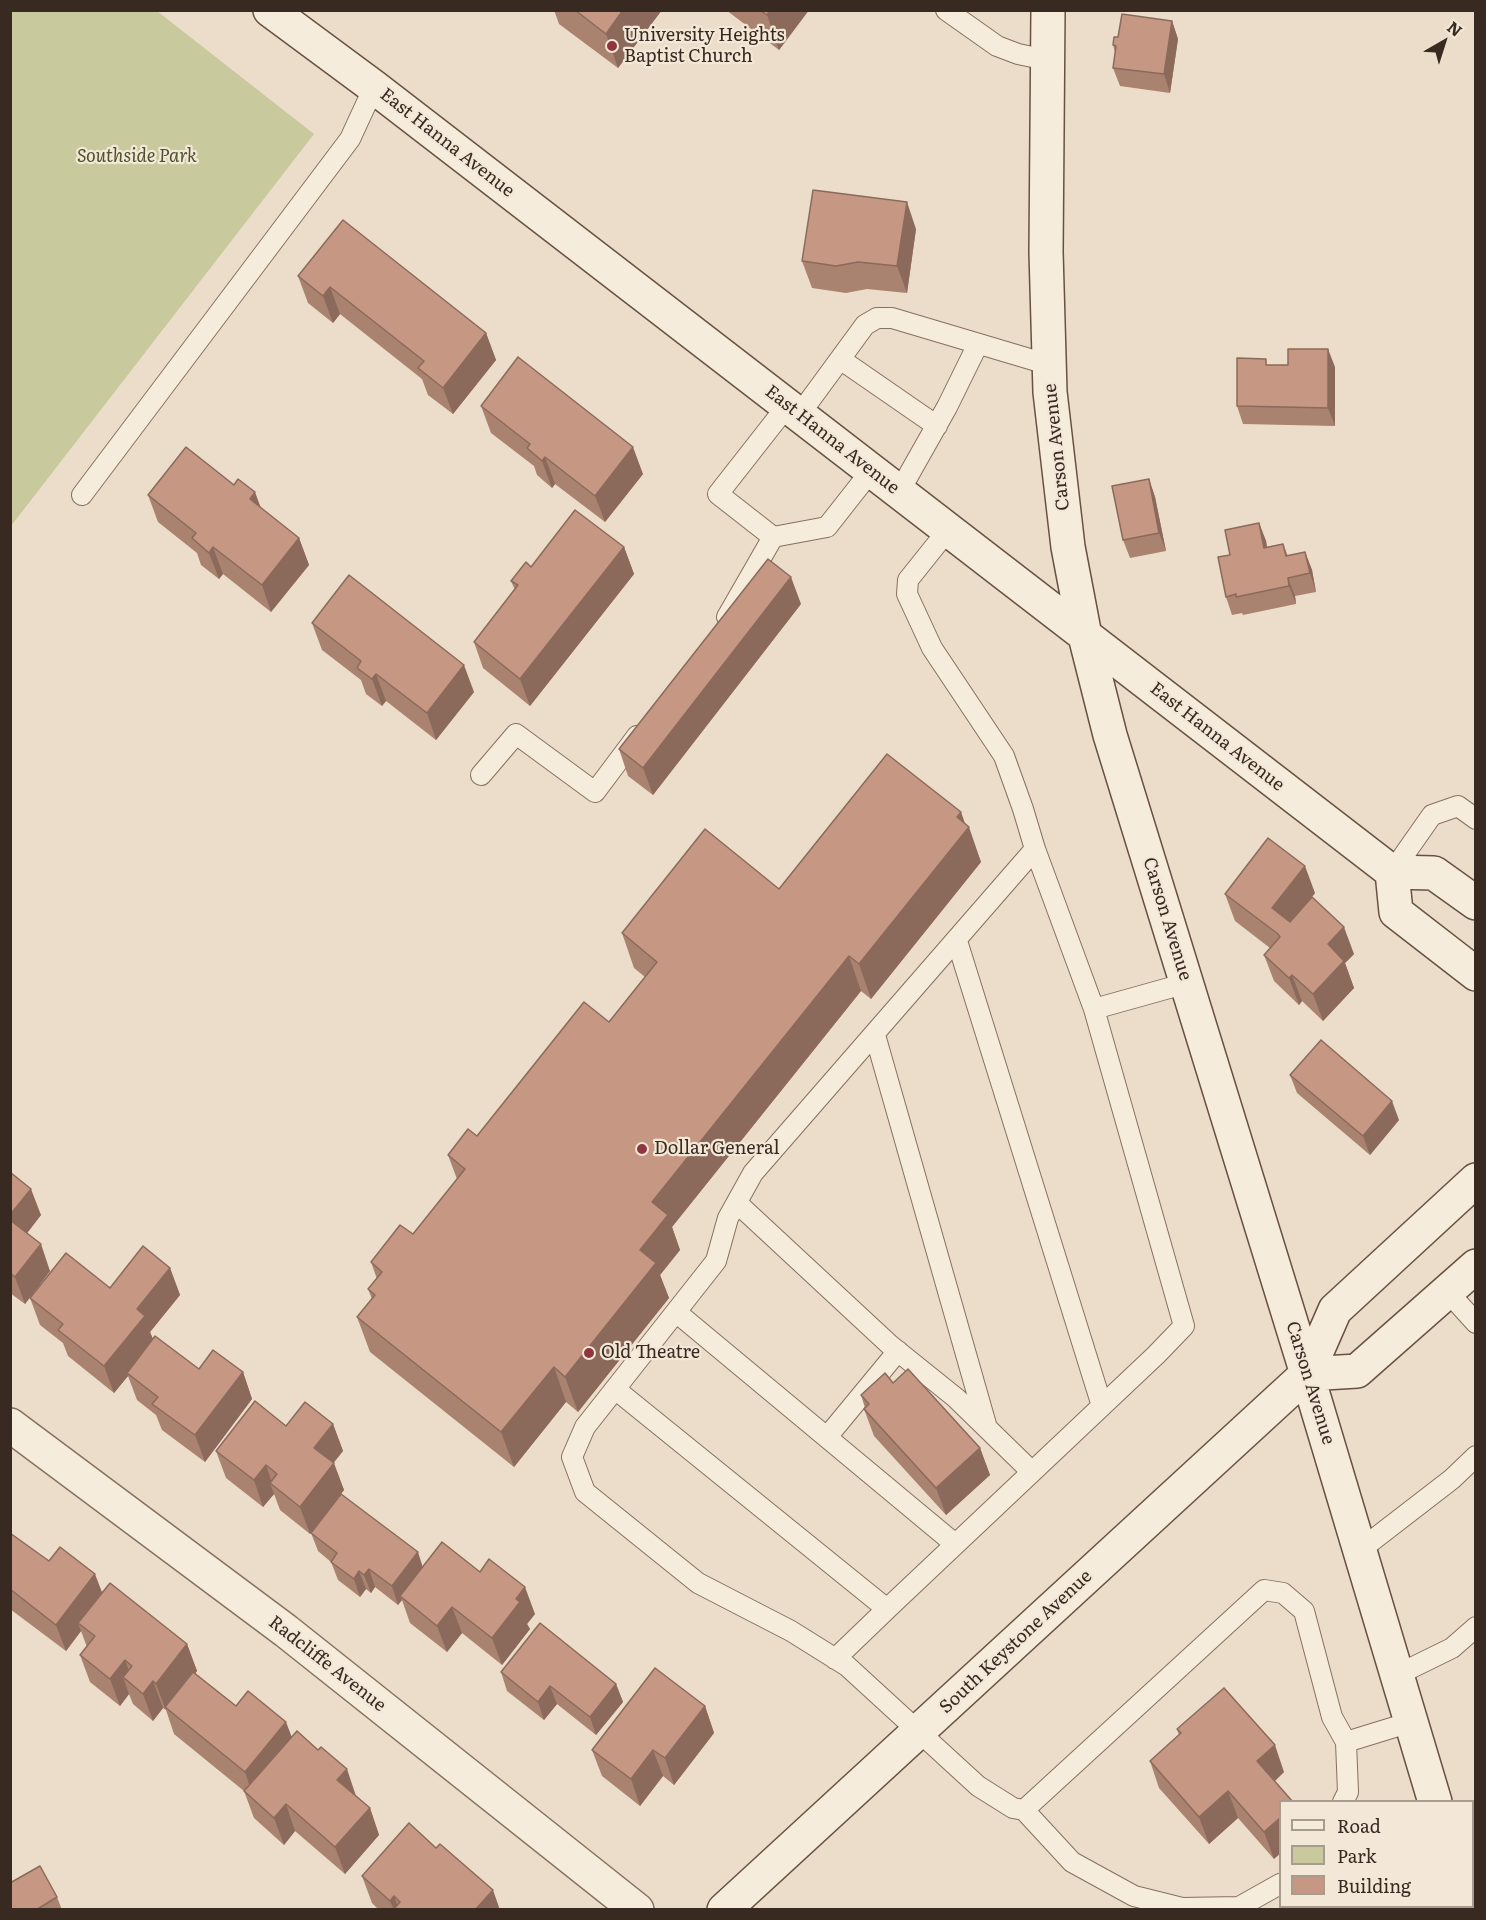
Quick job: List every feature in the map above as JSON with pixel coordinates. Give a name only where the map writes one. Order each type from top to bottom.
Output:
[{"type":"main road","name":"East Hanna Avenue","points":[[270,10],[374,87],[1392,872]]},
{"type":"main road","name":"Carson Avenue","points":[[1046,12],[1046,252],[1050,365],[1056,451],[1068,547],[1085,636],[1110,735],[1307,1374],[1434,1800]]},
{"type":"main road","points":[[1476,903],[1434,873],[1392,872],[1396,912],[1476,974]]},
{"type":"main road","name":"South Keystone Avenue","points":[[724,1910],[1307,1374],[1335,1310],[1476,1180]]},
{"type":"main road","points":[[1307,1374],[1357,1371],[1476,1266]]},
{"type":"main road","name":"Radcliffe Avenue","points":[[10,1425],[286,1631],[637,1910]]},
{"type":"lane","points":[[946,10],[997,46],[1018,54],[1047,60]]},
{"type":"lane","points":[[82,495],[350,140],[374,87]]},
{"type":"lane","points":[[871,471],[827,528],[773,537],[718,494],[840,359],[865,325],[877,318],[892,318],[1050,365]]},
{"type":"lane","points":[[899,492],[937,426],[978,344]]},
{"type":"lane","points":[[840,359],[937,426]]},
{"type":"lane","points":[[835,1659],[1184,1326],[1094,1009],[1035,849],[1004,756],[932,648],[906,594],[908,580],[948,530]]},
{"type":"lane","points":[[713,636],[727,617],[773,537]]},
{"type":"lane","points":[[481,775],[516,735],[595,792],[651,718]]},
{"type":"lane","points":[[1392,872],[1432,815],[1467,804],[1476,819]]},
{"type":"lane","points":[[1035,849],[753,1173],[728,1218],[716,1260],[585,1428],[572,1457],[585,1492],[698,1583],[791,1631],[847,1666],[978,1786],[1013,1808],[1024,1810],[1072,1862],[1134,1896],[1182,1908],[1239,1907],[1279,1885]]},
{"type":"lane","points":[[957,941],[1102,1406]]},
{"type":"lane","points":[[1094,1009],[1187,983]]},
{"type":"lane","points":[[875,1035],[987,1428]]},
{"type":"lane","points":[[737,1203],[898,1351],[956,1398],[1032,1472]]},
{"type":"lane","points":[[1447,1292],[1476,1323]]},
{"type":"lane","points":[[676,1312],[955,1544]]},
{"type":"lane","points":[[827,1437],[898,1351]]},
{"type":"lane","points":[[615,1389],[887,1610]]},
{"type":"lane","points":[[1360,1550],[1452,1479],[1476,1456]]},
{"type":"lane","points":[[1024,1810],[1264,1590],[1283,1593],[1304,1611],[1332,1717],[1346,1742],[1347,1792],[1345,1800]]},
{"type":"lane","points":[[1397,1675],[1452,1648],[1476,1628]]},
{"type":"lane","points":[[1346,1742],[1411,1722]]},
{"type":"green space","name":"Southside Park","points":[[11,10],[157,11],[314,134],[11,526]]},
{"type":"building","points":[[575,10],[623,10],[606,34]]},
{"type":"building","points":[[760,10],[770,10],[767,15]]},
{"type":"building","points":[[1122,14],[1172,21],[1164,74],[1113,68],[1116,46],[1113,45],[1114,37],[1118,37]]},
{"type":"building","points":[[813,190],[907,202],[897,266],[858,262],[836,266],[802,261]]},
{"type":"building","points":[[343,220],[486,333],[443,388],[418,368],[424,361],[330,287],[323,296],[298,276]]},
{"type":"building","points":[[1288,349],[1328,349],[1328,408],[1237,406],[1237,358],[1266,359],[1266,365],[1288,365]]},
{"type":"building","points":[[518,357],[633,447],[595,496],[545,457],[542,461],[527,448],[530,444],[481,406]]},
{"type":"building","points":[[186,447],[234,485],[238,479],[255,492],[250,499],[299,538],[262,585],[213,547],[209,553],[192,538],[196,533],[148,495]]},
{"type":"building","points":[[1149,479],[1159,533],[1123,540],[1112,486]]},
{"type":"building","points":[[575,510],[624,547],[520,679],[474,642],[518,585],[511,581],[526,562],[531,567]]},
{"type":"building","points":[[1259,523],[1264,548],[1283,544],[1286,556],[1305,552],[1310,573],[1288,578],[1289,586],[1226,597],[1218,557],[1230,555],[1225,530]]},
{"type":"building","points":[[768,559],[791,577],[643,768],[619,749]]},
{"type":"building","points":[[349,575],[464,665],[427,713],[376,674],[372,679],[357,668],[361,661],[312,623]]},
{"type":"building","points":[[887,754],[961,812],[957,817],[969,827],[859,964],[849,956],[652,1202],[668,1215],[640,1250],[656,1263],[565,1377],[554,1367],[501,1432],[357,1317],[375,1295],[368,1289],[382,1272],[371,1262],[400,1225],[413,1234],[465,1169],[448,1155],[468,1129],[477,1136],[584,1002],[609,1022],[657,962],[622,933],[705,829],[779,889]]},
{"type":"building","points":[[1268,838],[1305,866],[1272,908],[1290,922],[1312,897],[1344,927],[1328,944],[1344,961],[1313,994],[1292,975],[1289,978],[1264,955],[1280,937],[1278,934],[1225,894]]},
{"type":"building","points":[[1321,1040],[1392,1101],[1363,1136],[1290,1075]]},
{"type":"building","points":[[10,1172],[31,1189],[10,1215]]},
{"type":"building","points":[[10,1220],[41,1244],[15,1277],[10,1273]]},
{"type":"building","points":[[143,1246],[170,1268],[137,1309],[145,1316],[104,1366],[58,1330],[63,1324],[30,1298],[66,1253],[110,1288]]},
{"type":"building","points":[[155,1336],[199,1369],[213,1350],[243,1372],[195,1435],[152,1404],[158,1397],[127,1373]]},
{"type":"building","points":[[908,1369],[980,1448],[936,1488],[864,1409],[869,1404],[861,1395],[885,1373],[893,1383]]},
{"type":"building","points":[[255,1401],[286,1426],[305,1402],[333,1424],[314,1448],[334,1463],[300,1507],[270,1483],[277,1474],[266,1465],[254,1480],[216,1451]]},
{"type":"building","points":[[341,1494],[418,1552],[392,1586],[369,1569],[364,1575],[359,1571],[354,1579],[331,1562],[337,1553],[311,1533]]},
{"type":"building","points":[[10,1533],[49,1561],[60,1547],[95,1574],[56,1625],[10,1589]]},
{"type":"building","points":[[442,1542],[480,1572],[489,1559],[525,1587],[516,1599],[520,1602],[492,1638],[452,1607],[437,1626],[400,1596]]},
{"type":"building","points":[[110,1583],[187,1644],[156,1684],[153,1681],[143,1694],[123,1677],[132,1666],[125,1660],[110,1679],[80,1655],[95,1636],[78,1623]]},
{"type":"building","points":[[540,1623],[616,1684],[590,1717],[550,1686],[538,1702],[501,1672]]},
{"type":"building","points":[[655,1668],[705,1706],[665,1758],[653,1750],[631,1779],[592,1750]]},
{"type":"building","points":[[193,1672],[236,1706],[248,1691],[286,1722],[245,1772],[165,1707]]},
{"type":"building","points":[[1224,1688],[1275,1745],[1257,1761],[1291,1800],[1279,1800],[1279,1819],[1264,1832],[1228,1791],[1199,1817],[1150,1761],[1181,1733],[1177,1729]]},
{"type":"building","points":[[297,1731],[318,1750],[321,1747],[347,1769],[337,1780],[370,1808],[335,1847],[286,1804],[274,1818],[244,1791]]},
{"type":"building","points":[[409,1823],[436,1848],[440,1844],[493,1890],[475,1910],[393,1910],[400,1902],[394,1896],[390,1901],[362,1876]]},
{"type":"building","points":[[40,1866],[57,1897],[36,1910],[10,1910],[10,1883]]},
{"type":"place","name":"University Heights Baptist Church","points":[[612,46]]},
{"type":"place","name":"Dollar General","points":[[642,1149]]},
{"type":"place","name":"Old Theatre","points":[[589,1353]]}]
